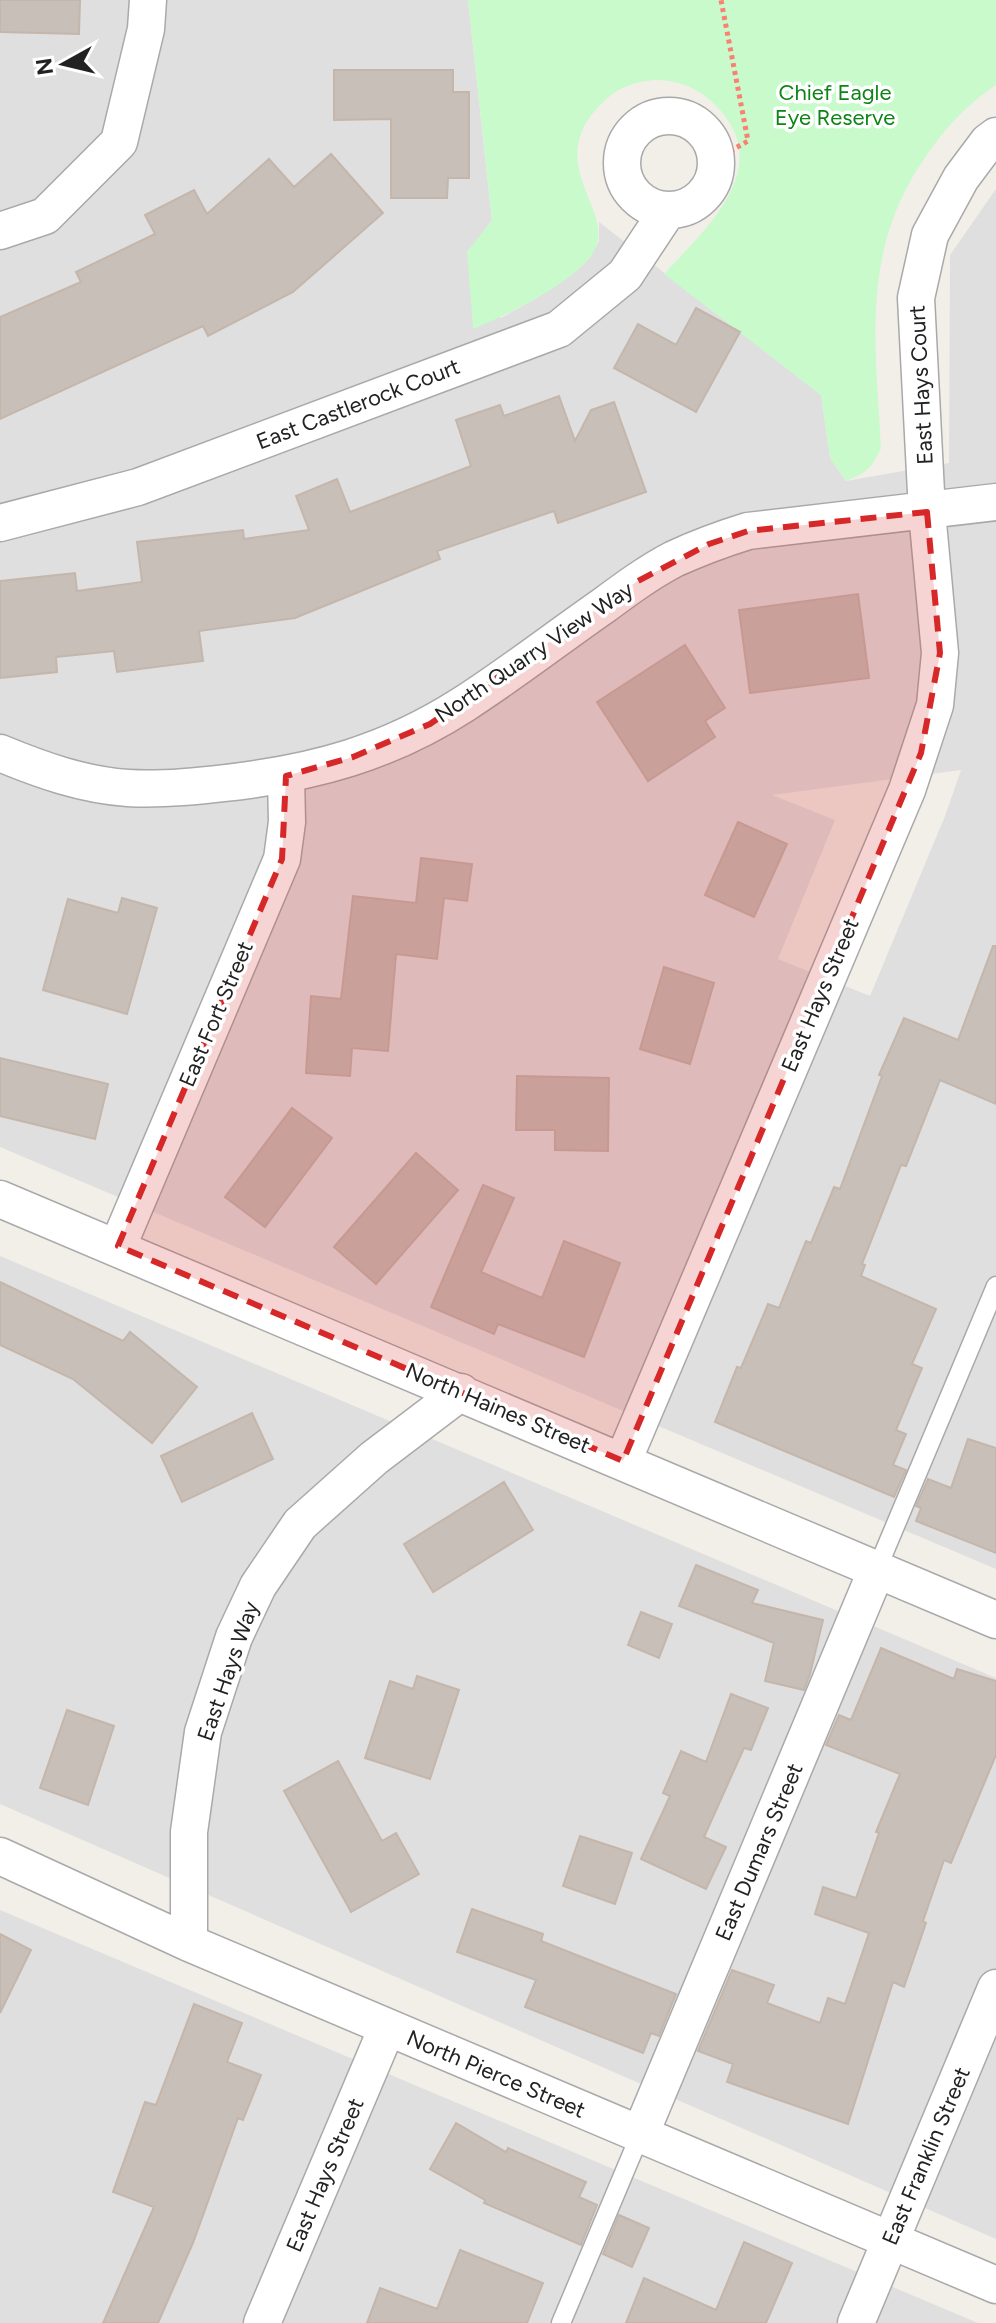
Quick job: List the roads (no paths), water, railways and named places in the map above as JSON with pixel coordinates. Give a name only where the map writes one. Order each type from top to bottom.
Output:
[{"type":"street","points":[[0,231],[45,216],[119,142],[146,29],[148,0]]},
{"type":"street","points":[[670,115],[688,119],[704,129],[713,145],[716,159],[713,182],[702,197],[687,207],[668,210],[650,207],[634,196],[624,180],[621,162],[625,143],[636,128],[652,118],[670,115]]},
{"type":"street","name":"East Hays Court","points":[[927,512],[916,298],[930,235],[961,178],[996,136]]},
{"type":"street","name":"East Castlerock Court","points":[[0,523],[138,487],[559,329],[625,275],[668,210]]},
{"type":"street","name":"North Quarry View Way","points":[[0,753],[53,773],[126,788],[170,789],[286,776],[392,743],[430,724],[464,704],[636,582],[671,561],[709,544],[748,531],[996,502]]},
{"type":"street","name":"East Hays Street","points":[[623,1461],[921,753],[935,705],[940,653],[927,512]]},
{"type":"street","name":"East Fort Street","points":[[118,1246],[282,859],[287,822],[286,776]]},
{"type":"street","name":"North Haines Street","points":[[0,1199],[118,1246],[996,1620]]},
{"type":"street","name":"East Hays Way","points":[[189,1943],[189,1832],[203,1732],[234,1637],[258,1586],[300,1524],[374,1458],[461,1392]]},
{"type":"street","name":"East Dumars Street","points":[[640,2135],[877,1569]]},
{"type":"street","name":"North Pierce Street","points":[[0,1856],[189,1943],[996,2285]]},
{"type":"street","name":"East Franklin Street","points":[[856,2323],[996,1988]]},
{"type":"street","name":"East Hays Street","points":[[262,2323],[387,2028]]},
{"type":"lane","points":[[877,1569],[996,1286]]},
{"type":"lane","points":[[561,2323],[640,2135]]},
{"type":"park label","name":"Chief Eagle Eye Reserve","points":[[835,104]]}]
